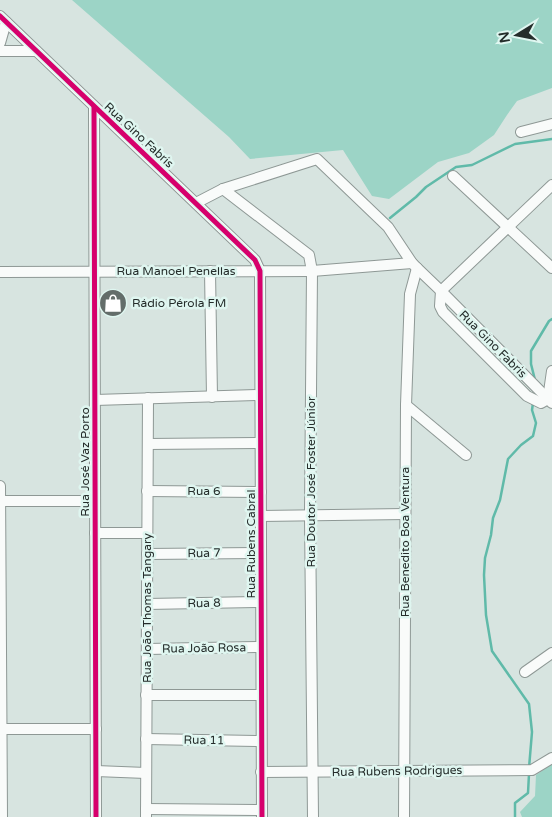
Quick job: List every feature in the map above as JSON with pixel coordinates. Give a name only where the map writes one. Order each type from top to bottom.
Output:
[{"type":"street","points":[[0,44],[3,19]]},
{"type":"street","name":"Rua Gino Fabris","points":[[3,19],[255,260],[260,271]]},
{"type":"street","points":[[0,51],[36,51]]},
{"type":"street","name":"Rua José Vaz Porto","points":[[94,107],[96,817]]},
{"type":"street","points":[[521,132],[551,125]]},
{"type":"street","name":"Rua Gino Fabris","points":[[196,203],[223,189],[317,159],[388,226],[414,266],[441,291],[546,400]]},
{"type":"street","points":[[453,176],[552,268]]},
{"type":"street","points":[[552,185],[441,291],[440,306],[443,312],[527,396],[546,400],[552,371]]},
{"type":"street","name":"Rua Doutor José Foster Júnior","points":[[223,189],[308,255],[312,271],[310,515],[313,817]]},
{"type":"street","name":"Rua Manoel Penellas","points":[[0,272],[312,271],[414,266]]},
{"type":"street","name":"Rua Benedito Boa Ventura","points":[[404,817],[406,405],[410,294],[414,266]]},
{"type":"street","points":[[210,271],[212,397]]},
{"type":"street","name":"Rua Rubens Cabral","points":[[260,271],[262,813]]},
{"type":"street","points":[[95,400],[260,395]]},
{"type":"street","name":"Rua João Thomas Tangary","points":[[146,813],[148,398]]},
{"type":"street","points":[[406,405],[466,455]]},
{"type":"street","points":[[148,444],[260,443]]},
{"type":"street","points":[[0,486],[2,817]]},
{"type":"street","name":"Rua 6","points":[[147,491],[261,492]]},
{"type":"street","points":[[0,501],[95,502]]},
{"type":"street","points":[[261,516],[406,514]]},
{"type":"street","points":[[95,533],[147,532]]},
{"type":"street","name":"Rua 7","points":[[147,554],[261,553]]},
{"type":"street","name":"Rua 8","points":[[147,604],[261,602]]},
{"type":"street","name":"Rua João Rosa","points":[[147,649],[261,647]]},
{"type":"street","points":[[525,672],[552,654]]},
{"type":"street","points":[[146,695],[261,695]]},
{"type":"street","points":[[1,729],[96,729]]},
{"type":"street","name":"Rua 11","points":[[146,739],[261,741]]},
{"type":"street","name":"Rua Rubens Rodrigues","points":[[262,772],[532,770],[552,758]]},
{"type":"street","points":[[96,771],[146,773]]},
{"type":"street","points":[[146,813],[262,813]]},
{"type":"green space","points":[[72,0],[552,0],[552,88],[517,101],[494,135],[469,153],[438,162],[389,199],[372,196],[343,150],[250,159],[229,137]]},
{"type":"green space","points":[[552,764],[552,817],[522,817],[520,812],[535,796],[536,775]]},
{"type":"waterway","points":[[390,218],[426,187],[456,167],[472,165],[515,144],[552,139]]},
{"type":"waterway","points":[[535,380],[531,364],[531,351],[552,319]]},
{"type":"waterway","points":[[529,768],[532,732],[529,704],[492,651],[486,615],[484,575],[485,558],[493,518],[500,500],[508,459],[521,445],[533,436],[536,423],[532,410],[533,403]]},
{"type":"waterway","points":[[515,817],[515,803],[528,793],[529,774]]},
{"type":"cycle path","points":[[0,16],[255,260],[260,271],[262,817]]},
{"type":"cycle path","points":[[94,107],[96,817]]},
{"type":"place","name":"Rádio Pérola FM","points":[[113,303]]}]
